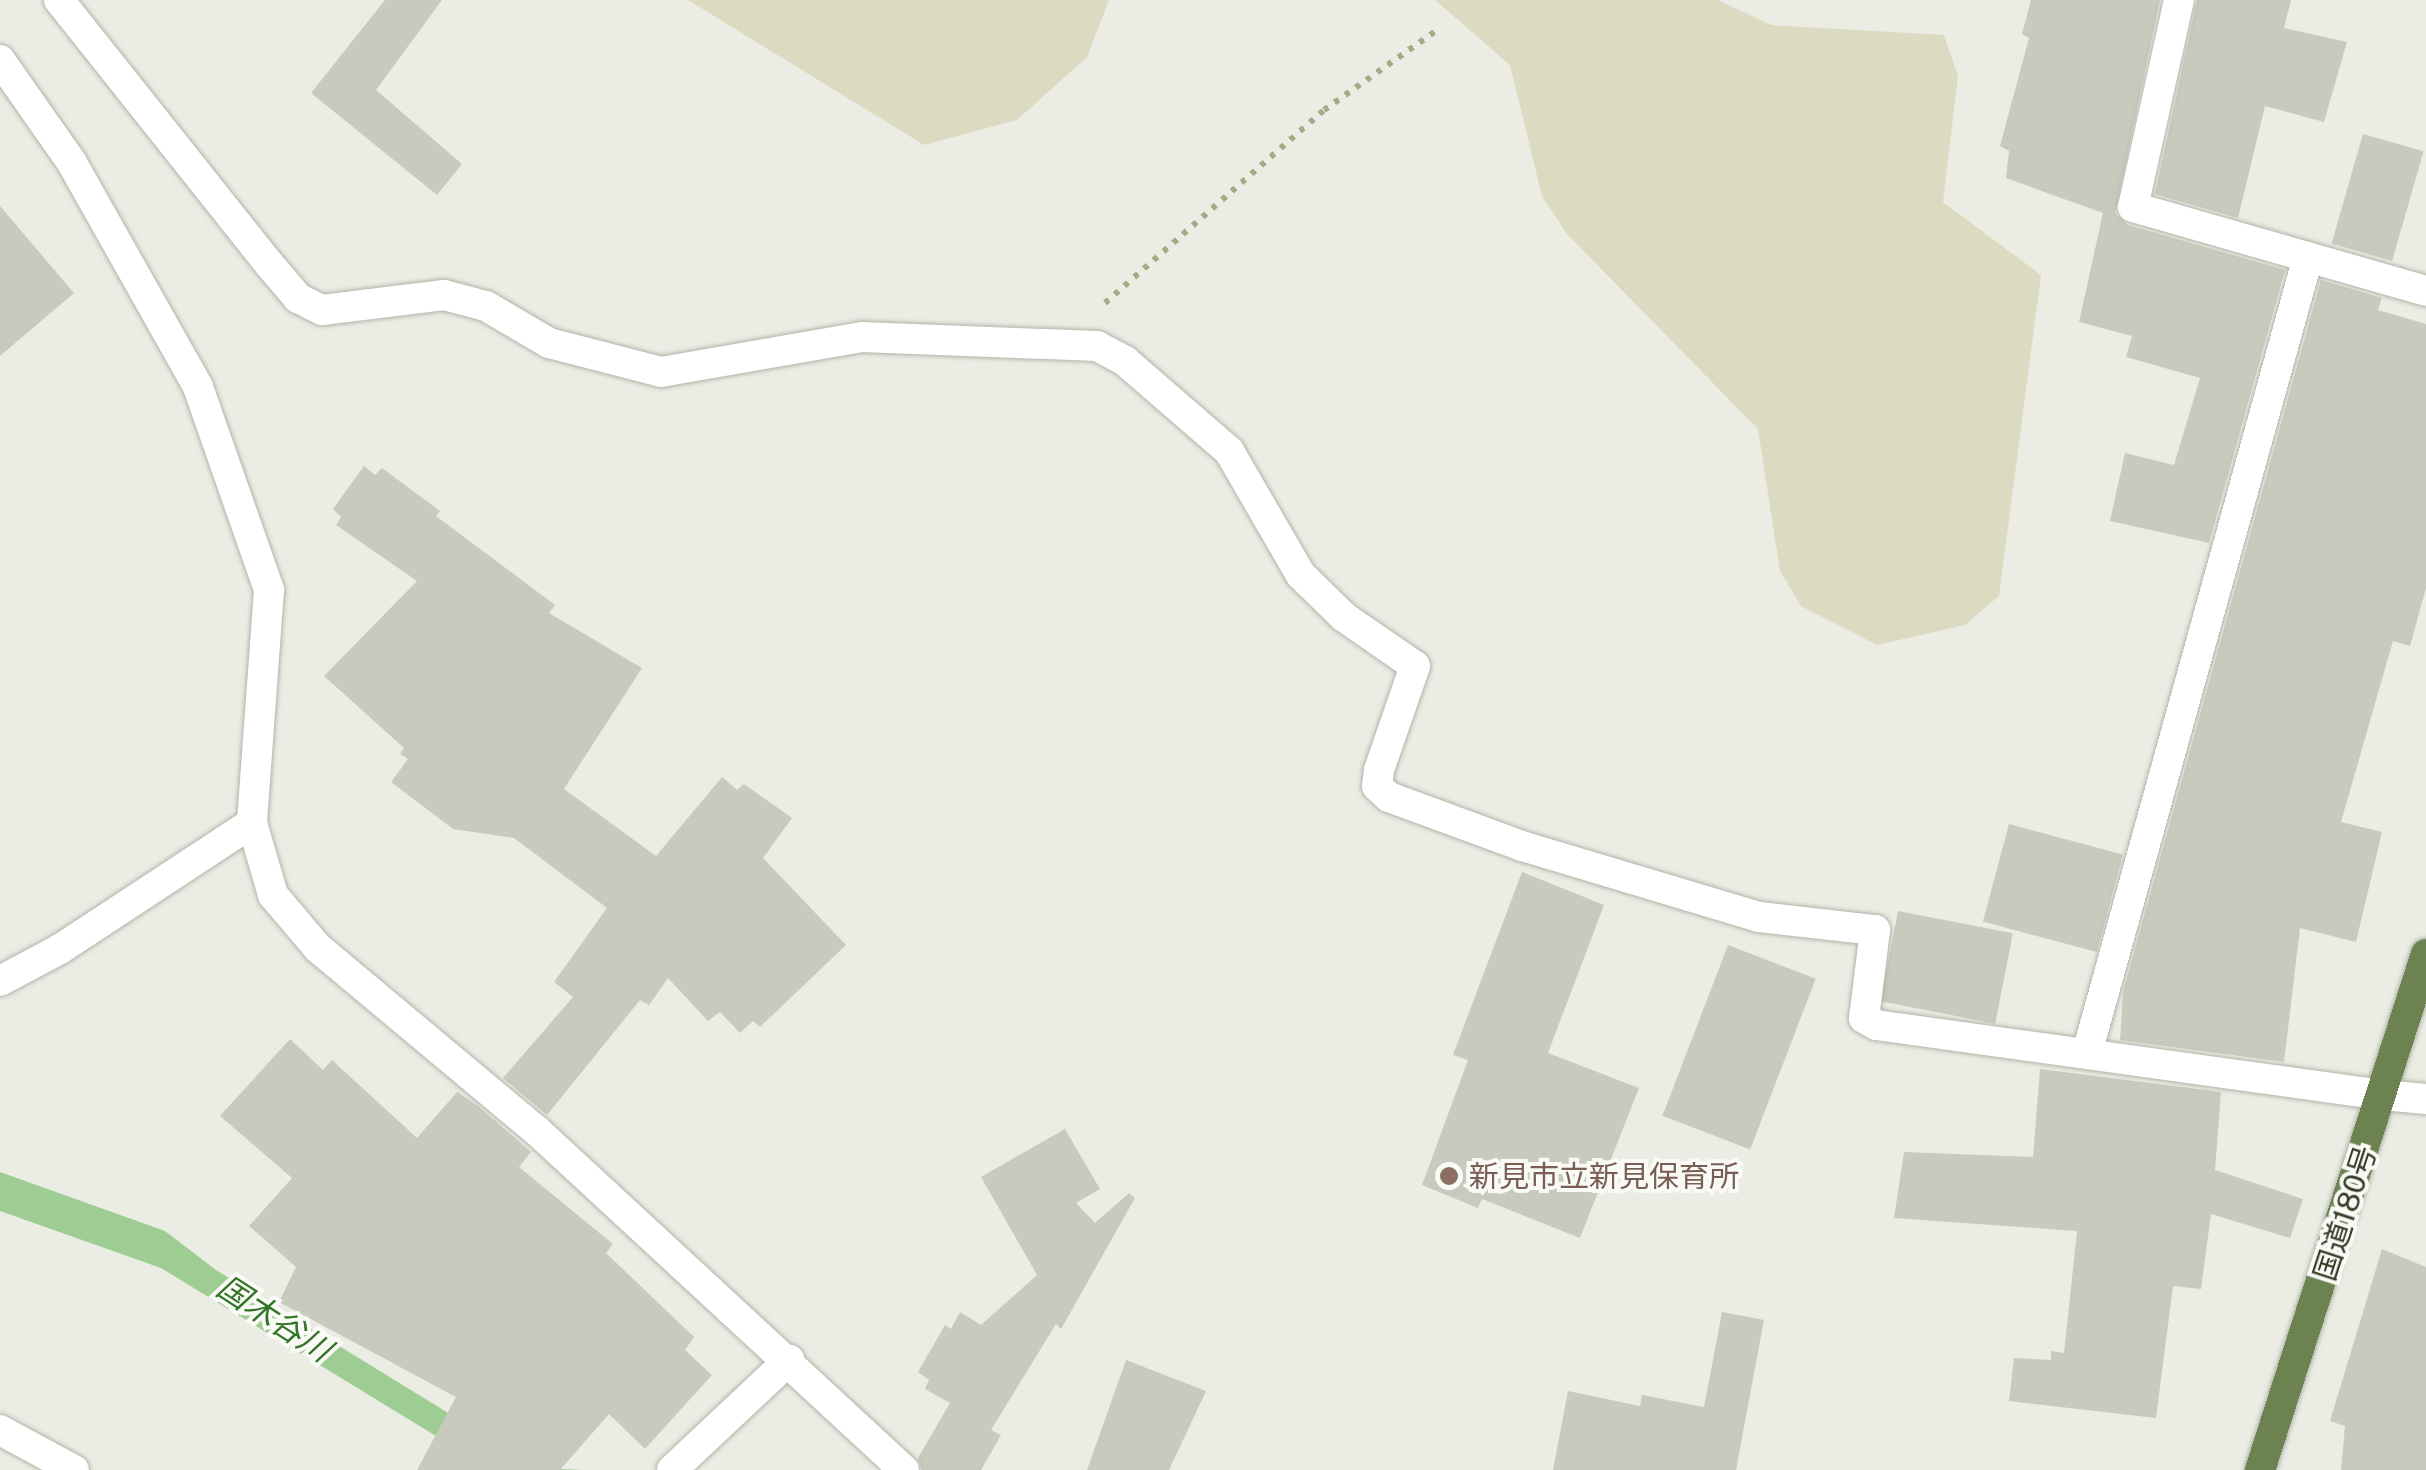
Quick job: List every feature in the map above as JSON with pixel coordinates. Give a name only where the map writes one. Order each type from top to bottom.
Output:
[{"type":"highway","name":"国道180号","points":[[2260,1470],[2384,1095],[2426,954]]},
{"type":"street","points":[[59,0],[278,276],[298,298],[322,310],[444,295],[486,306],[548,344],[661,372],[862,337],[1097,346],[1125,361],[1230,451],[1301,576],[1344,617],[1415,666],[1379,770],[1377,786],[1389,797],[1522,846],[1759,917],[1875,930],[1864,1018],[1876,1026],[2426,1099]]},
{"type":"street","points":[[2179,0],[2133,207],[2426,291]]},
{"type":"street","points":[[0,60],[72,164],[198,387],[269,590],[252,822],[273,895],[318,948],[536,1130],[904,1470]]},
{"type":"street","points":[[2087,1053],[2308,256]]},
{"type":"street","points":[[0,981],[60,949],[252,822]]},
{"type":"street","points":[[673,1469],[789,1360]]},
{"type":"street","points":[[0,1430],[74,1470]]},
{"type":"path","points":[[1070,342],[1082,324],[1324,110],[1440,28]]},
{"type":"shaded area","points":[[688,0],[1109,0],[1087,57],[1017,120],[924,145]]},
{"type":"shaded area","points":[[1435,0],[1718,0],[1771,25],[1944,35],[1958,76],[1943,202],[2041,275],[1999,596],[1965,625],[1877,645],[1801,606],[1780,571],[1758,429],[1567,234],[1542,196],[1510,65]]},
{"type":"water","name":"国木谷川","points":[[0,1172],[165,1231],[216,1270],[492,1440],[561,1469],[585,1470],[498,1470],[480,1463],[161,1268],[0,1211]]},
{"type":"building","points":[[385,0],[442,0],[376,90],[462,164],[437,195],[311,93]]},
{"type":"building","points":[[2031,0],[2160,0],[2115,213],[2128,225],[2285,270],[2209,543],[2110,521],[2125,453],[2174,465],[2200,378],[2126,357],[2132,336],[2079,322],[2103,213],[2006,178],[2009,151],[2000,146],[2029,38],[2022,34]]},
{"type":"building","points":[[2197,0],[2291,0],[2284,28],[2347,42],[2324,122],[2265,106],[2238,218],[2155,194]]},
{"type":"building","points":[[2363,134],[2424,151],[2392,261],[2332,244]]},
{"type":"building","points":[[0,206],[74,293],[0,356]]},
{"type":"building","points":[[2321,280],[2382,298],[2378,310],[2426,324],[2426,588],[2410,646],[2393,641],[2341,822],[2382,832],[2356,942],[2300,928],[2284,1062],[2120,1040],[2123,992]]},
{"type":"building","points":[[364,466],[375,475],[382,468],[440,511],[436,516],[555,605],[549,613],[642,668],[564,789],[656,856],[722,777],[737,790],[744,784],[792,818],[763,858],[846,945],[760,1027],[753,1021],[740,1033],[720,1012],[708,1021],[668,978],[649,1005],[640,1000],[547,1115],[503,1078],[573,997],[554,982],[607,908],[514,838],[453,829],[391,782],[408,759],[400,754],[404,748],[324,676],[417,581],[336,525],[341,517],[333,509]]},
{"type":"building","points":[[2009,824],[2123,855],[2097,952],[1983,922]]},
{"type":"building","points":[[1522,872],[1604,905],[1548,1053],[1639,1088],[1580,1238],[1482,1199],[1478,1208],[1422,1185],[1468,1060],[1453,1055]]},
{"type":"building","points":[[1898,911],[2013,933],[1995,1024],[1880,1001]]},
{"type":"building","points":[[1728,945],[1816,979],[1750,1150],[1662,1116]]},
{"type":"building","points":[[290,1039],[323,1070],[332,1060],[417,1138],[457,1092],[478,1106],[531,1152],[519,1167],[613,1244],[606,1253],[694,1337],[685,1350],[712,1375],[645,1449],[609,1414],[560,1470],[417,1470],[456,1397],[279,1302],[296,1267],[249,1226],[292,1178],[220,1116]]},
{"type":"building","points":[[2040,1069],[2221,1092],[2215,1170],[2303,1199],[2290,1238],[2211,1214],[2201,1289],[2173,1286],[2156,1418],[2009,1401],[2014,1358],[2051,1360],[2051,1351],[2064,1353],[2077,1231],[1894,1218],[1904,1152],[2033,1157]]},
{"type":"building","points":[[1065,1129],[1100,1189],[1076,1203],[1095,1223],[1129,1193],[1135,1198],[1061,1329],[1056,1324],[991,1430],[1001,1435],[981,1470],[922,1470],[918,1458],[950,1403],[925,1389],[929,1380],[918,1372],[945,1325],[951,1329],[960,1312],[981,1325],[1037,1275],[981,1177]]},
{"type":"building","points":[[2382,1249],[2426,1267],[2426,1470],[2341,1470],[2345,1426],[2330,1421]]},
{"type":"building","points":[[1722,1312],[1764,1320],[1736,1470],[1553,1470],[1568,1391],[1640,1406],[1642,1395],[1704,1407]]},
{"type":"building","points":[[1126,1360],[1206,1391],[1169,1470],[1087,1470]]},
{"type":"place","name":"新見市立新見保育所","points":[[1449,1176]]}]
